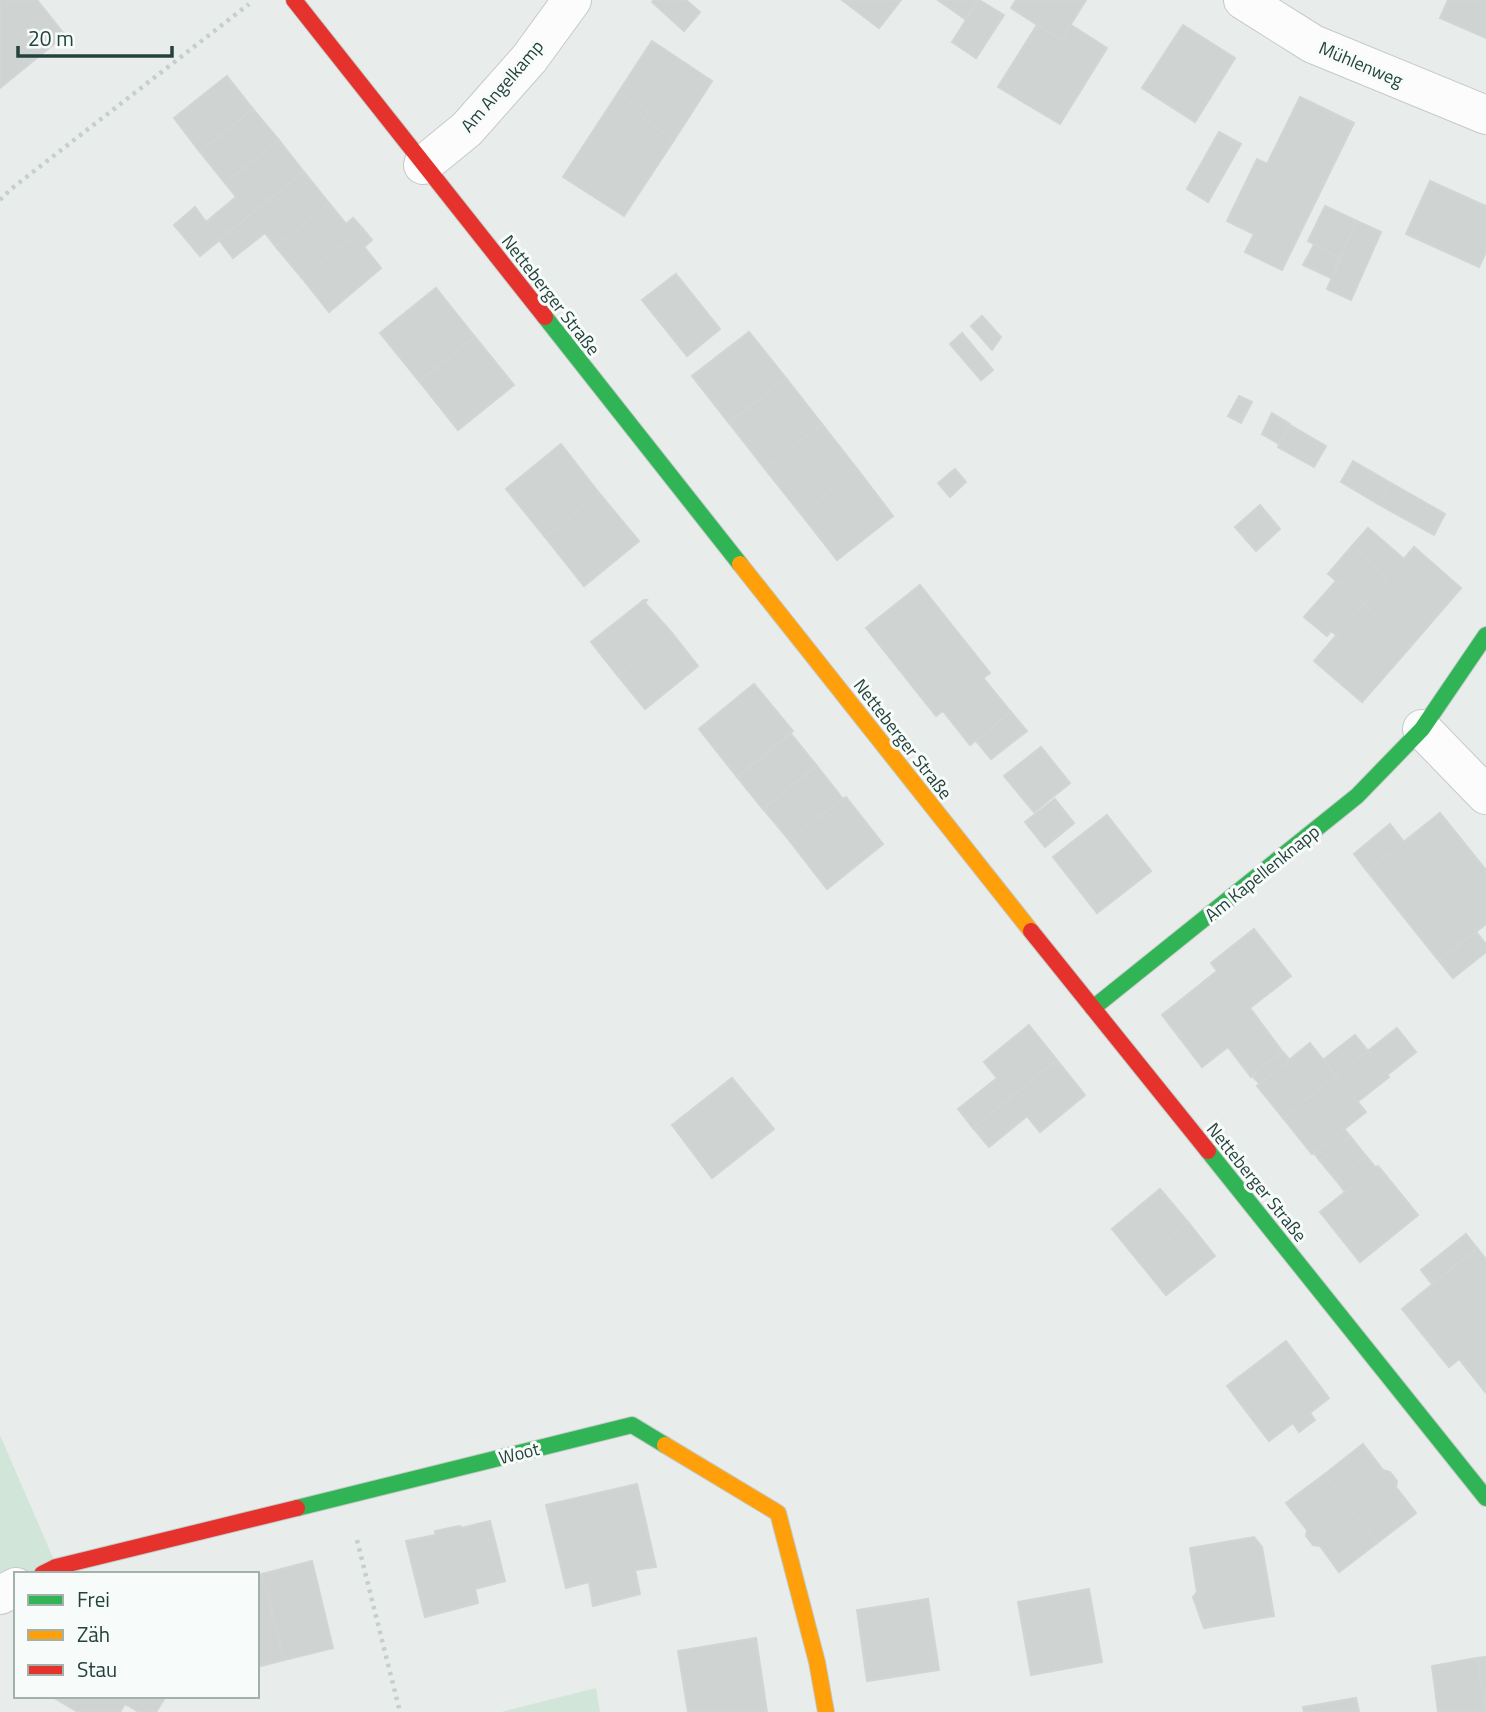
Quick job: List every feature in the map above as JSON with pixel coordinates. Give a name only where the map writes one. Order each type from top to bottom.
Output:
[{"type":"street","name":"Netteberger Straße","points":[[294,0],[1093,1008],[1486,1498]]},
{"type":"street","name":"Am Angelkamp","points":[[423,165],[467,129],[529,59],[572,0]]},
{"type":"street","name":"Mühlenweg","points":[[1243,0],[1313,44],[1486,115]]},
{"type":"street","name":"Am Kapellenknapp","points":[[1093,1008],[1357,796],[1422,729],[1486,635]]},
{"type":"street","points":[[1422,729],[1486,795]]},
{"type":"street","name":"Woot","points":[[46,1572],[56,1567],[632,1425],[778,1513],[817,1662],[826,1712]]},
{"type":"path","points":[[0,200],[11,188],[254,0]]},
{"type":"path","points":[[346,1496],[400,1712]]},
{"type":"green space","points":[[0,1435],[59,1572],[14,1572],[14,1576],[0,1577]]},
{"type":"green space","points":[[596,1688],[600,1712],[501,1712]]},
{"type":"building","points":[[0,0],[37,0],[65,35],[0,88]]},
{"type":"building","points":[[686,0],[700,12],[684,31],[652,2]]},
{"type":"building","points":[[842,0],[901,0],[879,28]]},
{"type":"building","points":[[938,0],[978,0],[965,19]]},
{"type":"building","points":[[979,0],[1004,15],[976,58],[952,42]]},
{"type":"building","points":[[1016,0],[1086,0],[1061,40],[1011,8]]},
{"type":"building","points":[[1448,0],[1486,0],[1486,38],[1440,18]]},
{"type":"building","points":[[1037,25],[1061,40],[1071,25],[1107,48],[1060,124],[998,87]]},
{"type":"building","points":[[1183,25],[1235,58],[1195,122],[1142,88]]},
{"type":"building","points":[[652,41],[712,81],[674,140],[643,119],[649,112],[618,93]]},
{"type":"building","points":[[227,76],[253,109],[200,152],[174,118]]},
{"type":"building","points":[[618,93],[649,112],[643,119],[674,140],[624,216],[563,177]]},
{"type":"building","points":[[1300,97],[1354,123],[1282,270],[1245,252],[1254,234],[1227,221],[1257,159],[1267,164]]},
{"type":"building","points":[[253,109],[279,140],[225,183],[200,152]]},
{"type":"building","points":[[1219,132],[1241,144],[1208,202],[1187,189]]},
{"type":"building","points":[[279,140],[304,172],[200,256],[174,225],[195,207],[206,222],[236,197],[225,183]]},
{"type":"building","points":[[304,172],[329,203],[276,247],[265,233],[233,258],[219,240]]},
{"type":"building","points":[[1430,181],[1486,206],[1486,252],[1479,267],[1406,234]]},
{"type":"building","points":[[329,203],[346,224],[353,218],[363,229],[302,278],[276,247]]},
{"type":"building","points":[[1325,206],[1357,221],[1340,257],[1308,241]]},
{"type":"building","points":[[1357,221],[1381,232],[1351,300],[1327,289]]},
{"type":"building","points":[[363,229],[372,240],[364,247],[381,268],[329,312],[302,278]]},
{"type":"building","points":[[1314,245],[1340,257],[1331,278],[1303,265]]},
{"type":"building","points":[[676,274],[720,329],[687,356],[642,300]]},
{"type":"building","points":[[436,288],[475,337],[419,381],[380,333]]},
{"type":"building","points":[[982,316],[1001,337],[992,350],[971,326]]},
{"type":"building","points":[[749,332],[786,378],[729,423],[692,376]]},
{"type":"building","points":[[962,333],[993,370],[981,380],[950,344]]},
{"type":"building","points":[[475,337],[514,385],[458,430],[419,381]]},
{"type":"building","points":[[786,378],[822,424],[765,469],[729,423]]},
{"type":"building","points":[[1239,396],[1252,402],[1241,423],[1228,416]]},
{"type":"building","points":[[1272,413],[1290,424],[1279,444],[1262,434]]},
{"type":"building","points":[[822,424],[858,470],[801,514],[765,469]]},
{"type":"building","points":[[1290,425],[1326,446],[1314,467],[1278,447]]},
{"type":"building","points":[[561,444],[599,493],[545,537],[506,489]]},
{"type":"building","points":[[1353,461],[1391,483],[1378,504],[1341,482]]},
{"type":"building","points":[[955,469],[966,482],[950,497],[938,483]]},
{"type":"building","points":[[858,470],[893,516],[837,560],[801,514]]},
{"type":"building","points":[[1391,483],[1445,514],[1434,535],[1378,504]]},
{"type":"building","points":[[599,493],[639,541],[584,586],[545,537]]},
{"type":"building","points":[[1260,505],[1280,529],[1256,551],[1235,527]]},
{"type":"building","points":[[1368,528],[1404,559],[1414,547],[1461,588],[1411,646],[1364,604],[1387,577],[1352,546]]},
{"type":"building","points":[[1352,546],[1387,577],[1364,604],[1328,574]]},
{"type":"building","points":[[1336,581],[1364,604],[1336,635],[1331,631],[1327,636],[1304,617]]},
{"type":"building","points":[[920,585],[990,673],[983,678],[1011,712],[970,745],[943,711],[936,716],[866,628]]},
{"type":"building","points":[[647,600],[645,603],[672,633],[618,676],[591,642]]},
{"type":"building","points":[[1364,604],[1411,646],[1362,702],[1314,661]]},
{"type":"building","points":[[672,633],[698,666],[645,709],[618,676]]},
{"type":"building","points":[[754,684],[793,731],[737,777],[699,729]]},
{"type":"building","points":[[1011,712],[1027,731],[991,759],[976,741]]},
{"type":"building","points":[[791,734],[817,766],[763,809],[737,777]]},
{"type":"building","points":[[1041,747],[1070,783],[1034,812],[1004,776]]},
{"type":"building","points":[[817,766],[843,799],[789,840],[763,809]]},
{"type":"building","points":[[846,797],[883,844],[827,889],[789,840]]},
{"type":"building","points":[[1055,799],[1074,823],[1045,847],[1025,822]]},
{"type":"building","points":[[1440,813],[1486,870],[1486,924],[1439,961],[1367,871]]},
{"type":"building","points":[[1107,815],[1151,871],[1097,913],[1053,857]]},
{"type":"building","points":[[1390,824],[1404,842],[1367,871],[1354,854]]},
{"type":"building","points":[[1254,929],[1291,976],[1250,1008],[1282,1051],[1251,1077],[1228,1047],[1202,1067],[1162,1015],[1217,971],[1211,963]]},
{"type":"building","points":[[1476,932],[1486,944],[1486,952],[1453,978],[1439,961]]},
{"type":"building","points":[[1029,1025],[1057,1060],[973,1128],[958,1109],[997,1078],[984,1062]]},
{"type":"building","points":[[1397,1028],[1416,1052],[1387,1075],[1368,1051]]},
{"type":"building","points":[[1355,1035],[1368,1051],[1336,1076],[1323,1060]]},
{"type":"building","points":[[1310,1043],[1336,1076],[1283,1118],[1257,1086]]},
{"type":"building","points":[[1282,1051],[1290,1060],[1260,1084],[1252,1076]]},
{"type":"building","points":[[1368,1051],[1389,1077],[1357,1102],[1336,1076]]},
{"type":"building","points":[[1057,1060],[1085,1095],[1040,1132],[1027,1116],[989,1147],[973,1128]]},
{"type":"building","points":[[1336,1076],[1366,1112],[1312,1154],[1283,1118]]},
{"type":"building","points":[[732,1078],[774,1129],[712,1178],[672,1125]]},
{"type":"building","points":[[1344,1129],[1350,1136],[1320,1161],[1314,1153]]},
{"type":"building","points":[[1350,1136],[1366,1156],[1336,1180],[1320,1161]]},
{"type":"building","points":[[1366,1156],[1376,1168],[1345,1192],[1336,1180]]},
{"type":"building","points":[[1378,1166],[1418,1215],[1360,1262],[1320,1212]]},
{"type":"building","points":[[1160,1189],[1188,1222],[1139,1262],[1112,1229]]},
{"type":"building","points":[[1188,1222],[1215,1256],[1166,1295],[1139,1262]]},
{"type":"building","points":[[1466,1234],[1477,1248],[1432,1284],[1421,1270]]},
{"type":"building","points":[[1477,1248],[1486,1259],[1486,1393],[1459,1359],[1449,1367],[1402,1309]]},
{"type":"building","points":[[1286,1341],[1329,1398],[1310,1413],[1315,1420],[1299,1432],[1293,1423],[1269,1441],[1227,1386]]},
{"type":"building","points":[[1363,1444],[1383,1470],[1390,1472],[1397,1481],[1396,1487],[1416,1513],[1377,1543],[1325,1474]]},
{"type":"building","points":[[1325,1474],[1377,1543],[1339,1572],[1320,1546],[1313,1545],[1306,1536],[1307,1530],[1286,1503]]},
{"type":"building","points":[[637,1484],[656,1567],[635,1570],[640,1594],[593,1606],[589,1582],[566,1588],[546,1505]]},
{"type":"building","points":[[490,1521],[505,1581],[475,1589],[478,1603],[425,1617],[406,1541],[435,1535],[435,1531]]},
{"type":"building","points":[[1254,1537],[1262,1547],[1274,1616],[1204,1628],[1193,1597],[1197,1592],[1190,1548]]},
{"type":"building","points":[[312,1561],[333,1648],[284,1660],[262,1574]]},
{"type":"building","points":[[262,1574],[284,1660],[259,1666],[259,1575]]},
{"type":"building","points":[[1089,1589],[1102,1662],[1031,1675],[1018,1602]]},
{"type":"building","points":[[928,1599],[939,1670],[867,1681],[857,1610]]},
{"type":"building","points":[[756,1638],[767,1712],[688,1712],[678,1651]]},
{"type":"building","points":[[1486,1657],[1486,1711],[1477,1658]]},
{"type":"building","points":[[1477,1658],[1486,1712],[1438,1712],[1432,1666]]},
{"type":"building","points":[[54,1698],[165,1698],[156,1712],[139,1712],[125,1704],[120,1712],[78,1712]]},
{"type":"building","points":[[1356,1698],[1359,1712],[1304,1712],[1303,1707]]},
{"type":"traffic: fast","points":[[545,317],[740,564]]},
{"type":"traffic: fast","points":[[1093,1008],[1357,796],[1422,729],[1486,635]]},
{"type":"traffic: fast","points":[[1208,1151],[1486,1498]]},
{"type":"traffic: fast","points":[[297,1508],[632,1425],[665,1445]]},
{"type":"traffic: slow","points":[[740,564],[1031,931]]},
{"type":"traffic: slow","points":[[665,1445],[778,1513],[817,1662],[826,1712]]},
{"type":"traffic: jam","points":[[294,0],[545,317]]},
{"type":"traffic: jam","points":[[1031,931],[1208,1151]]},
{"type":"traffic: jam","points":[[46,1572],[56,1567],[297,1508]]}]
